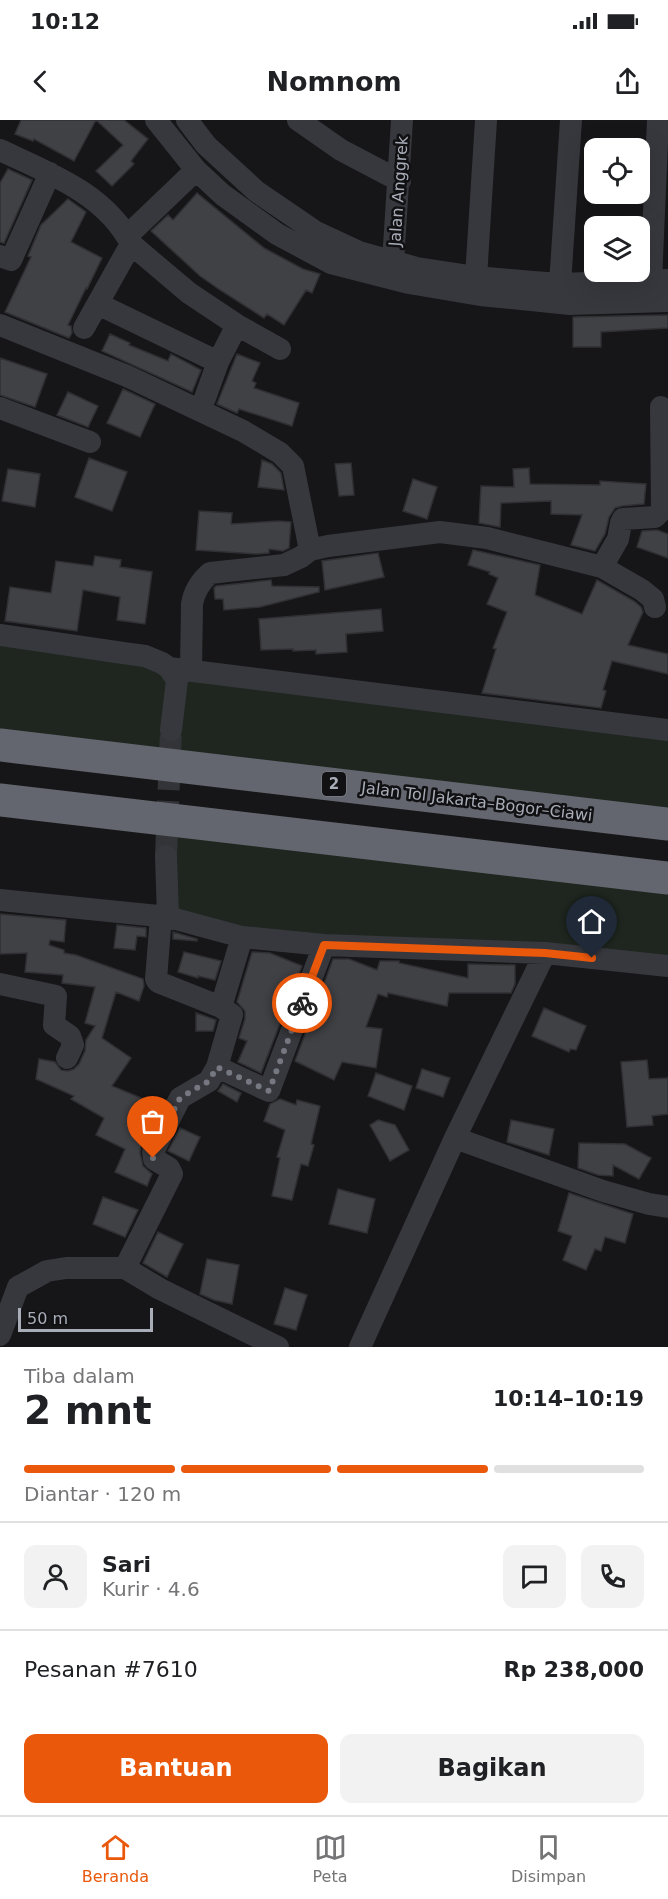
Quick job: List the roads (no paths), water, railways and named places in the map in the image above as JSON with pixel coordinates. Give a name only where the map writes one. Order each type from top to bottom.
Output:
[{"type":"highway","name":"Jalan Tol Jakarta–Bogor–Ciawi","points":[[0,745],[668,824]]},
{"type":"highway","points":[[0,800],[668,879]]},
{"type":"street","points":[[156,120],[196,170],[223,195],[277,234],[331,263],[409,283],[480,295],[570,304],[668,301]]},
{"type":"street","points":[[298,120],[341,150],[400,181]]},
{"type":"street","name":"Jalan Anggrek","points":[[393,262],[400,181],[402,120]]},
{"type":"street","points":[[476,277],[486,120]]},
{"type":"street","points":[[560,284],[571,120]]},
{"type":"street","points":[[193,123],[206,145],[256,191],[315,232],[359,252],[417,268],[476,277],[560,284],[659,280],[658,120]]},
{"type":"street","points":[[0,150],[70,183],[108,213],[129,240],[189,293],[237,325],[280,349]]},
{"type":"street","points":[[84,328],[129,240],[196,170]]},
{"type":"street","points":[[0,256],[11,260],[50,173]]},
{"type":"street","points":[[98,304],[218,362]]},
{"type":"street","points":[[0,325],[127,376],[243,431],[280,453],[292,466],[310,550]]},
{"type":"street","points":[[205,398],[218,362],[237,325]]},
{"type":"street","points":[[602,567],[618,539],[623,519],[655,517],[662,510],[661,407]]},
{"type":"street","points":[[0,408],[90,441]]},
{"type":"street","points":[[171,730],[177,685],[175,675],[180,669],[193,596],[210,573],[284,565],[310,550],[440,532],[487,538],[602,567],[642,590],[653,599],[655,607]]},
{"type":"street","points":[[0,635],[146,656],[180,669],[668,730]]},
{"type":"street","points":[[125,1268],[172,1174],[169,1168],[153,1158],[153,1152],[180,1098],[209,1081],[217,1067],[232,1015],[221,1007],[158,982],[156,979],[164,917],[166,855]]},
{"type":"street","points":[[0,900],[164,917],[242,937],[324,945],[545,953],[668,966]]},
{"type":"street","points":[[221,1007],[242,937]]},
{"type":"street","points":[[217,1067],[269,1091],[324,945]]},
{"type":"street","points":[[360,1347],[454,1138],[545,953]]},
{"type":"street","points":[[0,984],[56,996],[54,1025],[70,1036],[73,1045],[67,1058]]},
{"type":"street","points":[[454,1138],[603,1191],[668,1207]]},
{"type":"street","points":[[0,1335],[9,1284],[47,1271],[66,1268],[125,1268],[160,1289],[278,1347]]},
{"type":"tunnel","points":[[166,856],[171,730]]}]
